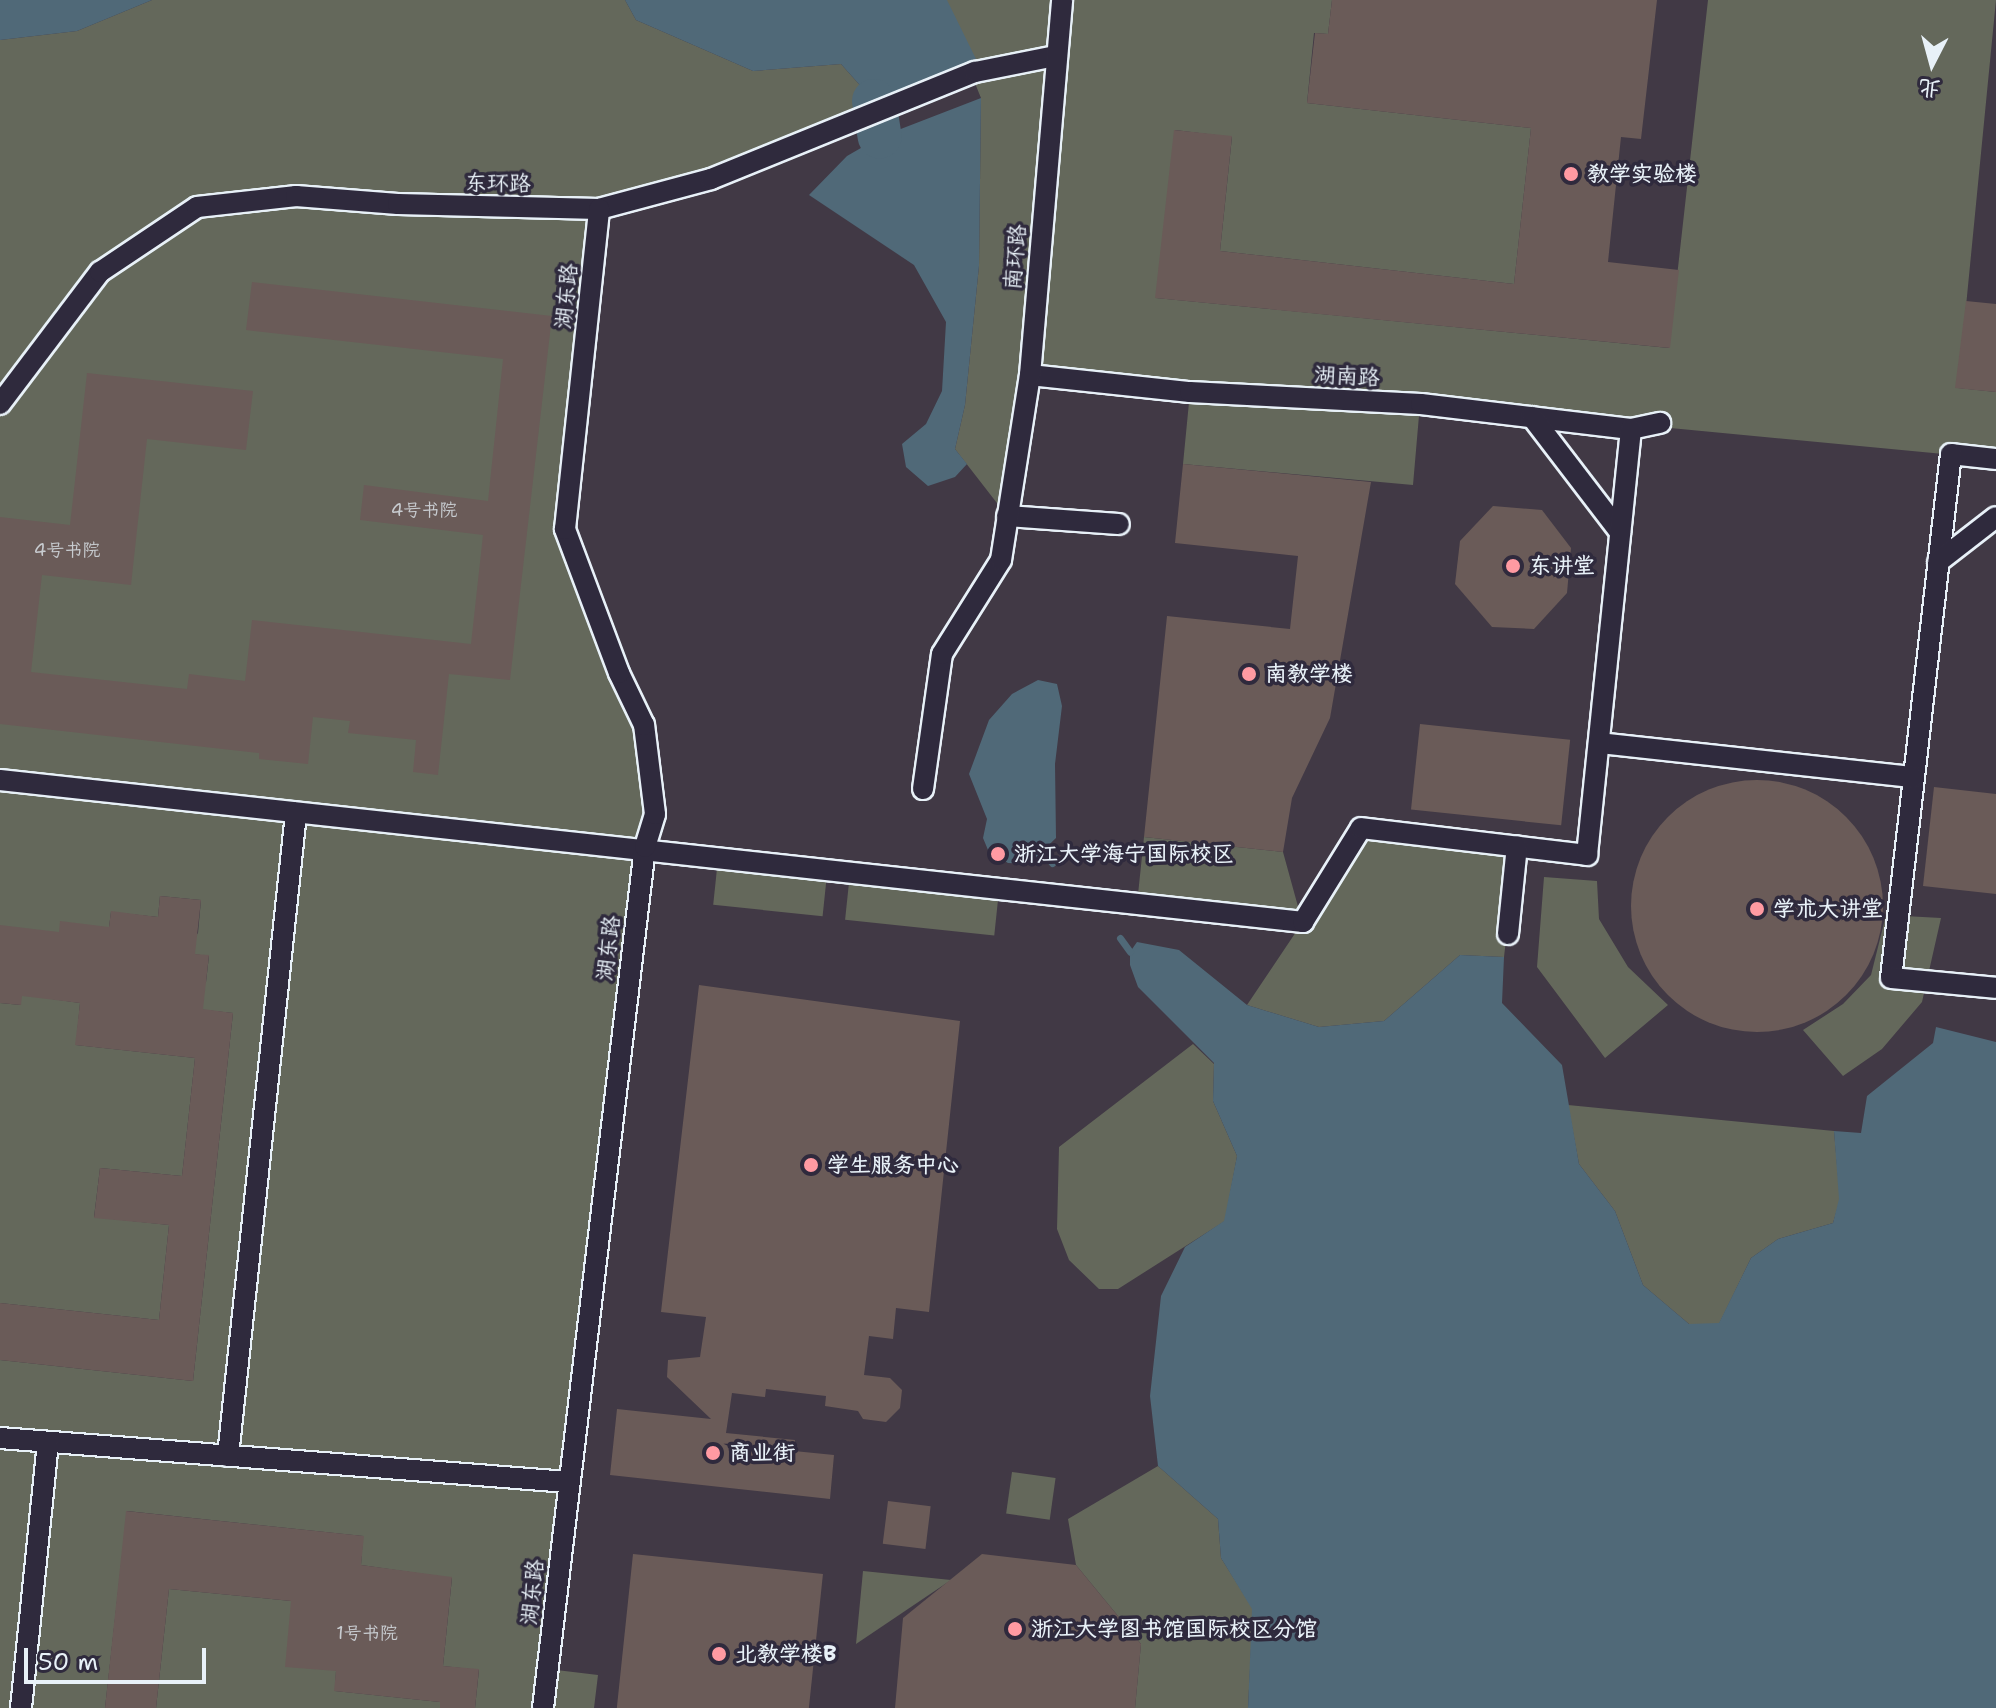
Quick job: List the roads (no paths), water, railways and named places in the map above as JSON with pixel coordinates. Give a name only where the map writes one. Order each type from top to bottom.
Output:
[{"type":"street","name":"南环路","points":[[923,789],[942,654],[1001,560],[1030,375],[1062,0]]},
{"type":"street","name":"东环路","points":[[0,404],[100,272],[197,207],[296,196],[398,204],[599,209],[711,179],[975,72],[1055,56]]},
{"type":"street","name":"湖东路","points":[[543,1708],[645,847],[655,814],[644,725],[619,673],[565,529],[599,209]]},
{"type":"street","name":"湖南路","points":[[1030,375],[1190,392],[1421,404],[1631,429],[1660,423]]},
{"type":"street","points":[[1532,417],[1620,532]]},
{"type":"street","points":[[0,780],[645,847],[1303,922],[1361,828],[1587,855],[1631,429]]},
{"type":"street","points":[[1996,459],[1951,454],[1891,978],[1996,988]]},
{"type":"street","points":[[1007,516],[1119,524]]},
{"type":"street","points":[[1938,562],[1996,517]]},
{"type":"street","points":[[1599,743],[1913,777]]},
{"type":"street","points":[[228,1456],[296,813]]},
{"type":"street","points":[[1508,934],[1517,846]]},
{"type":"street","points":[[0,1438],[568,1482]]},
{"type":"street","points":[[21,1708],[48,1442]]},
{"type":"water","points":[[0,0],[152,0],[77,31],[0,40]]},
{"type":"water","points":[[625,0],[947,0],[976,59],[874,101],[841,64],[753,71],[636,20]]},
{"type":"water","points":[[981,98],[979,266],[965,405],[955,449],[967,464],[955,477],[928,486],[906,467],[902,444],[926,424],[942,391],[946,322],[914,265],[809,195],[847,156],[880,137]]},
{"type":"water","points":[[1038,680],[1057,684],[1062,706],[1055,764],[1056,838],[1029,864],[1008,863],[988,850],[983,838],[987,819],[969,774],[989,720],[1012,694]]},
{"type":"water","points":[[1137,942],[1179,950],[1247,1005],[1319,1027],[1384,1021],[1460,955],[1504,957],[1502,1003],[1562,1065],[1579,1164],[1615,1211],[1643,1285],[1689,1324],[1719,1323],[1751,1258],[1778,1239],[1833,1223],[1839,1199],[1834,1131],[1861,1133],[1867,1096],[1933,1043],[1936,1027],[1996,1042],[1996,1708],[1248,1708],[1252,1609],[1221,1558],[1218,1519],[1158,1466],[1150,1396],[1161,1296],[1185,1247],[1224,1221],[1237,1156],[1213,1101],[1214,1063],[1138,987],[1130,965],[1130,952]]},
{"type":"waterway","points":[[874,101],[880,137]]},
{"type":"waterway","points":[[1044,853],[1052,863]]},
{"type":"waterway","points":[[1120,938],[1130,952]]},
{"type":"place","name":"教学实验楼","points":[[1571,174]]},
{"type":"place","name":"东讲堂","points":[[1513,566]]},
{"type":"place","name":"南教学楼","points":[[1249,674]]},
{"type":"place","name":"浙江大学海宁国际校区","points":[[998,854]]},
{"type":"place","name":"学术大讲堂","points":[[1757,909]]},
{"type":"place","name":"学生服务中心","points":[[811,1165]]},
{"type":"place","name":"商业街","points":[[713,1453]]},
{"type":"place","name":"浙江大学图书馆国际校区分馆","points":[[1015,1629]]},
{"type":"place","name":"北教学楼B","points":[[719,1654]]}]
